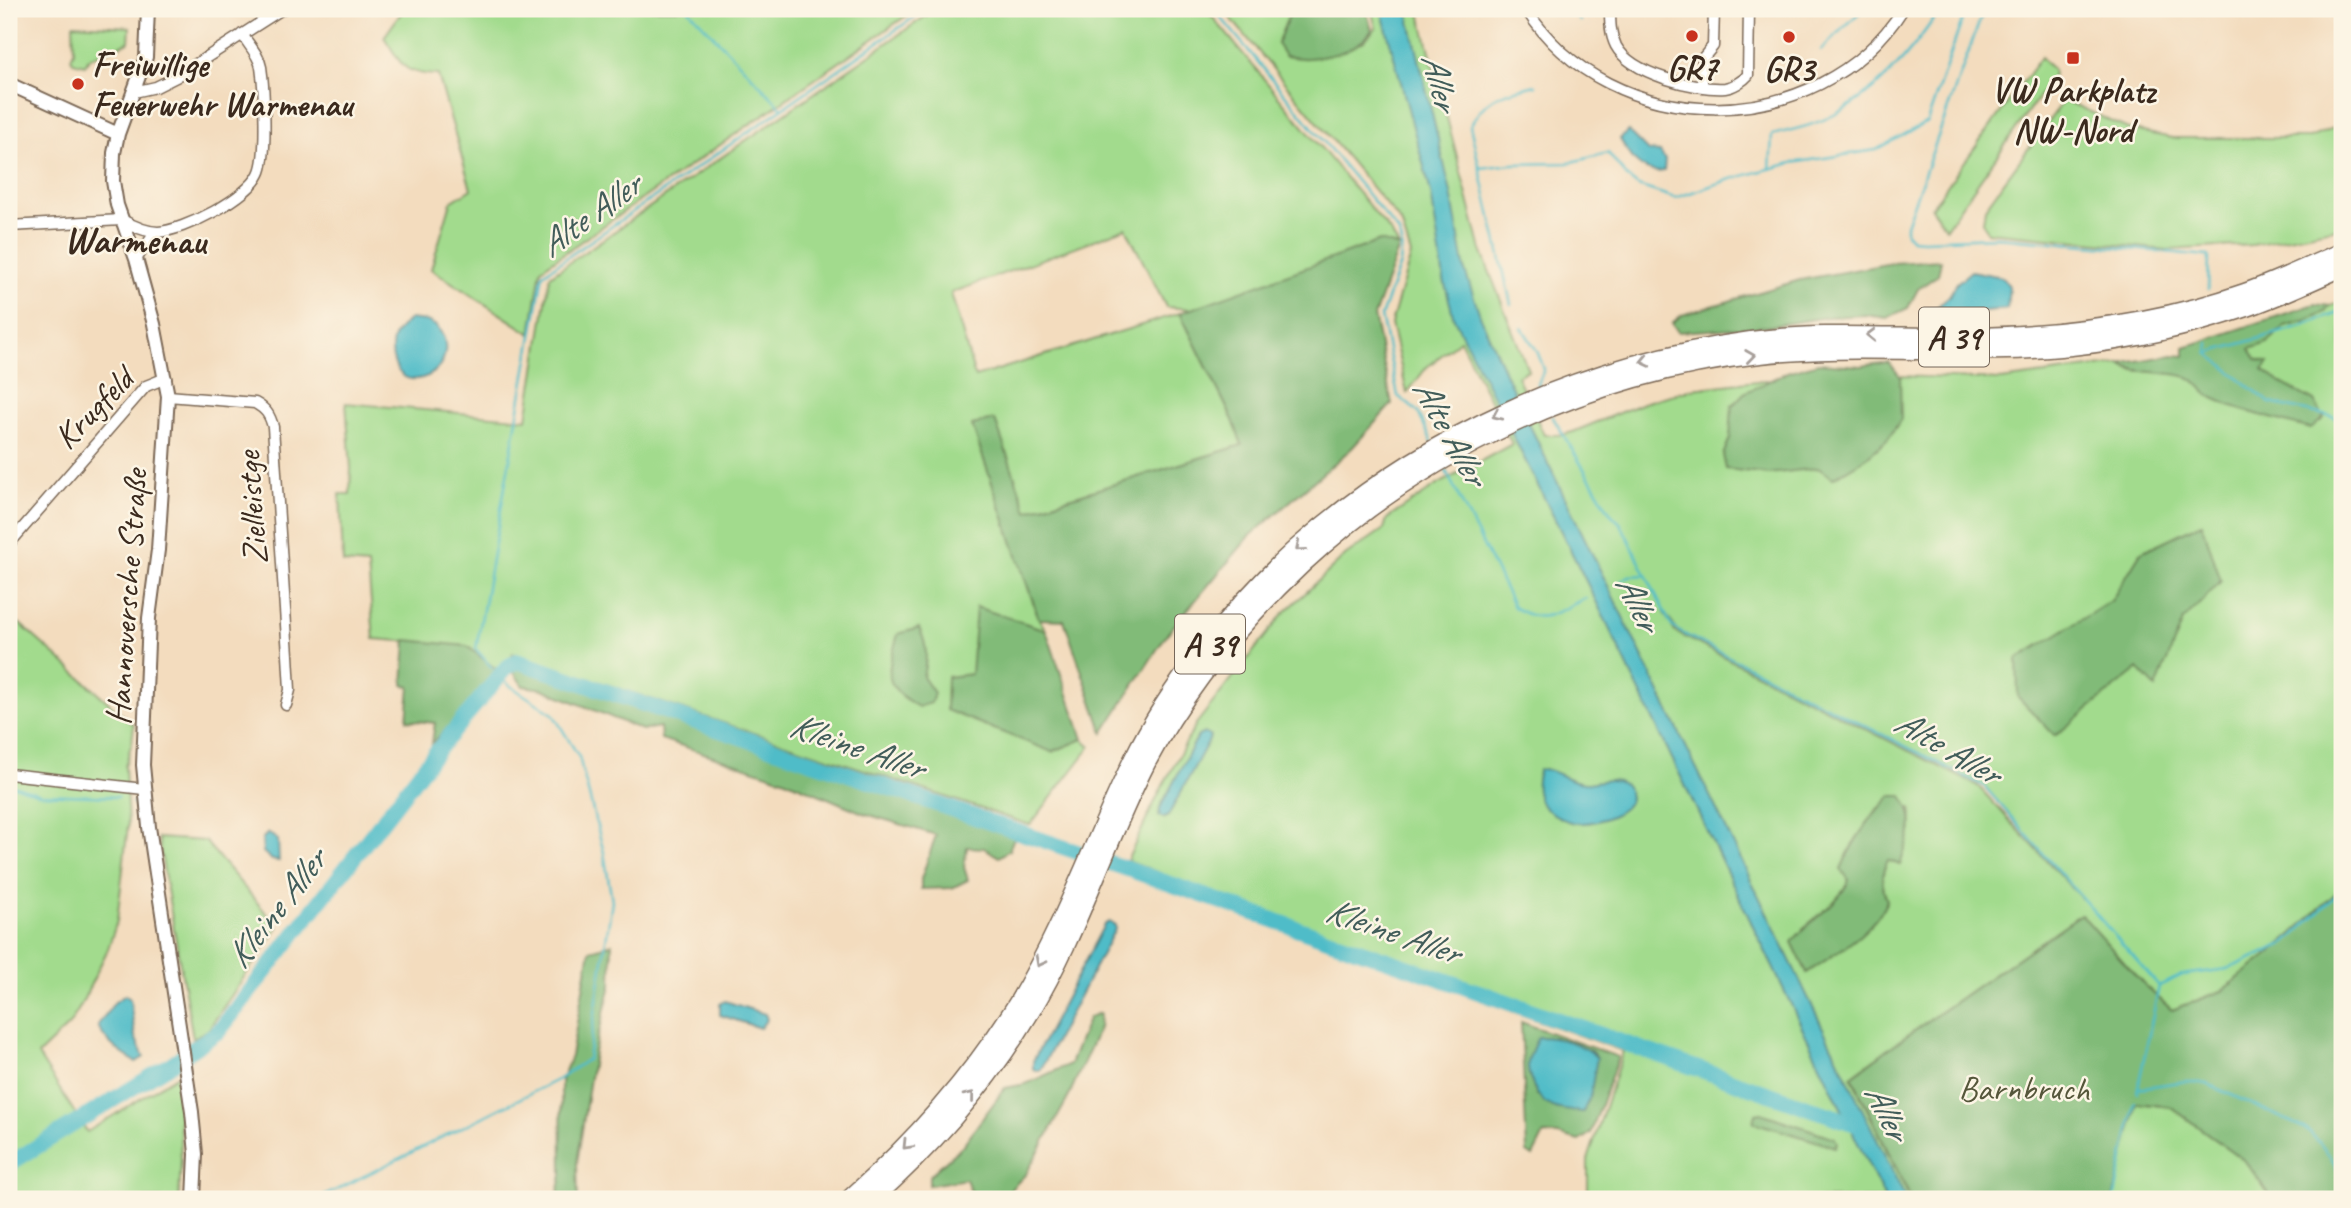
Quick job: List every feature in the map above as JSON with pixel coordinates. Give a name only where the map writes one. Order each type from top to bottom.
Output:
[{"type":"highway","name":"A 39","points":[[873,1199],[943,1129],[990,1070],[1030,1012],[1054,969],[1077,904],[1114,819],[1174,715],[1209,666],[1266,599],[1357,508],[1562,395],[1623,366],[1755,340],[1857,335],[1977,337],[2070,332],[2162,317],[2242,294],[2342,252]]},
{"type":"highway","name":"A 39","points":[[1562,395],[1691,365],[1760,354],[1857,349],[1976,351],[2071,346],[2167,330],[2246,307],[2342,267]]},
{"type":"highway","name":"A 39","points":[[850,1199],[886,1167],[964,1081],[1018,1002],[1077,904]]},
{"type":"street","name":"Hannoversche Straße","points":[[148,9],[146,57],[118,134],[113,181],[122,220],[136,259],[166,378],[168,396],[162,501],[149,618],[143,765],[144,789],[195,1140],[194,1199]]},
{"type":"street","points":[[134,92],[166,82],[282,9]]},
{"type":"street","points":[[1526,9],[1563,53],[1592,74],[1643,98],[1675,106],[1714,110],[1748,108],[1784,99],[1811,88],[1858,58],[1903,9]]},
{"type":"street","points":[[1610,9],[1610,29],[1617,48],[1643,71],[1727,88],[1743,81],[1748,75],[1749,9]]},
{"type":"street","points":[[1702,85],[1703,58],[1713,46],[1714,9]]},
{"type":"street","points":[[9,226],[122,220],[139,229],[156,232],[182,225],[220,207],[249,186],[260,172],[264,145],[261,64],[242,34]]},
{"type":"street","points":[[9,84],[118,134]]},
{"type":"street","points":[[136,259],[156,232]]},
{"type":"street","name":"Krugfeld","points":[[9,544],[146,386],[166,378]]},
{"type":"street","name":"Zielleistge","points":[[168,396],[255,403],[264,408],[270,416],[290,682],[286,705]]},
{"type":"street","points":[[9,774],[144,789]]},
{"type":"green space","points":[[404,9],[916,9],[541,269],[531,334],[431,269],[451,202],[471,189],[438,75],[417,73],[405,67],[384,37]]},
{"type":"green space","points":[[936,9],[1206,9],[1390,231],[1399,247],[1380,241],[1192,309],[1166,307],[1126,228],[951,293],[975,377],[1180,313],[1243,445],[1026,511],[995,421],[972,425],[1039,619],[1046,630],[976,608],[1052,752],[1083,739],[1091,746],[1030,825],[513,653],[502,674],[467,646],[374,639],[368,565],[343,563],[340,494],[350,494],[351,468],[346,403],[527,419],[550,276]]},
{"type":"green space","points":[[1223,9],[1295,9],[1289,15],[1277,44],[1363,42],[1376,28],[1371,9],[1419,9],[1481,250],[1528,370],[1517,376],[1544,435],[1573,432],[1643,403],[1692,389],[1765,380],[1832,389],[1900,382],[1900,376],[2001,380],[2119,364],[2131,370],[2170,373],[2269,341],[2284,326],[2308,320],[2342,302],[2342,888],[2284,942],[2222,991],[2172,1010],[2144,985],[2081,914],[1899,1041],[1851,1076],[1910,1199],[1588,1199],[1588,1160],[1623,1051],[1155,883],[1160,873],[1127,861],[1196,724],[1283,614],[1345,556],[1384,529],[1387,519],[1437,485],[1512,444],[1460,340],[1427,367],[1407,393],[1391,324],[1411,255],[1401,222]],"holes":[[[1663,611],[1678,631],[1984,786],[2082,899],[1978,786],[1675,632]],[[1198,736],[1210,736],[1168,816],[1164,818],[1160,808]],[[1878,808],[1911,808],[1911,829],[1899,865],[1888,860],[1884,870],[1883,885],[1887,901],[1802,929],[1834,903],[1844,891],[1849,880],[1852,845]]]},
{"type":"green space","points":[[1295,9],[1366,9],[1372,30],[1355,45],[1333,55],[1308,58],[1285,56],[1277,44],[1289,15]]},
{"type":"green space","points":[[73,24],[130,27],[129,42],[89,58],[85,65],[73,62]]},
{"type":"green space","points":[[2041,57],[2053,71],[2052,78],[1946,228],[1931,208]]},
{"type":"green space","points":[[2064,100],[2128,129],[2172,138],[2310,138],[2342,124],[2342,227],[2253,245],[2167,250],[1987,232],[1983,222],[1985,208]]},
{"type":"green space","points":[[1380,241],[1399,247],[1374,316],[1392,404],[1352,448],[1249,537],[1167,634],[1103,733],[1064,620],[1039,619],[972,425],[995,420],[1027,511],[1242,445],[1233,420],[1180,313]]},
{"type":"green space","points":[[1941,260],[1938,275],[1918,289],[1908,308],[1887,318],[1865,315],[1828,317],[1771,326],[1678,332],[1672,323],[1682,315],[1800,280],[1892,263]]},
{"type":"green space","points":[[2315,304],[2330,306],[2325,312],[2308,320],[2284,326],[2268,343],[2250,349],[2256,359],[2269,363],[2263,370],[2314,401],[2324,418],[2311,429],[2224,403],[2209,396],[2188,377],[2136,370],[2119,364],[2173,355],[2185,356],[2185,347]]},
{"type":"green space","points":[[1889,362],[1900,376],[1901,419],[1888,439],[1866,458],[1833,478],[1818,468],[1769,474],[1726,469],[1723,455],[1730,438],[1732,406],[1744,393],[1787,372],[1818,363],[1861,366]]},
{"type":"green space","points":[[2202,523],[2221,581],[2183,621],[2156,688],[2138,669],[2055,736],[2018,697],[2017,659],[2111,601],[2141,552]]},
{"type":"green space","points":[[976,607],[1046,630],[1083,739],[1052,752],[946,710],[947,677],[971,674]]},
{"type":"green space","points":[[19,623],[134,725],[125,766],[128,825],[117,921],[108,949],[80,1007],[69,1025],[38,1055],[87,1132],[178,1075],[181,1160],[179,1199],[9,1199],[9,633]]},
{"type":"green space","points":[[919,628],[926,652],[923,677],[934,693],[931,703],[918,707],[897,691],[892,684],[890,668],[898,634]]},
{"type":"green space","points":[[406,640],[467,646],[502,674],[432,743],[435,723],[407,720],[410,686],[403,685]]},
{"type":"green space","points":[[509,665],[1015,835],[1009,850],[999,857],[984,848],[967,847],[964,867],[968,880],[952,888],[921,889],[921,879],[936,835],[863,813],[783,779],[661,739],[660,727],[642,730],[543,689],[523,686]]},
{"type":"green space","points":[[1891,796],[1902,796],[1910,813],[1911,830],[1900,865],[1888,860],[1883,870],[1887,901],[1863,933],[1807,973],[1792,942],[1844,889],[1849,880],[1841,869],[1851,848],[1862,830]]},
{"type":"green space","points":[[158,838],[205,841],[278,927],[208,1030],[193,1038]]},
{"type":"green space","name":"Barnbruch","points":[[2342,887],[2342,1199],[2273,1199],[2245,1161],[2171,1107],[2137,1103],[2113,1199],[1911,1199],[1852,1076],[1899,1041],[2081,914],[2144,985],[2172,1010],[2222,991],[2284,942]]},
{"type":"green space","points":[[612,944],[611,985],[594,1052],[577,1163],[578,1199],[557,1199],[562,1175],[561,1081],[571,1056],[590,950]]},
{"type":"green space","points":[[1100,1013],[1099,1028],[1067,1100],[1026,1174],[1006,1194],[978,1197],[970,1190],[966,1179],[929,1185],[929,1176],[962,1146],[1005,1088],[1026,1084],[1070,1064],[1089,1017]]},
{"type":"green space","points":[[1521,1022],[1618,1057],[1591,1133],[1579,1141],[1544,1134],[1533,1156],[1527,1152]],"holes":[[[1552,1037],[1591,1051],[1597,1058],[1594,1068],[1537,1095],[1529,1075]]]},
{"type":"green space","points":[[2136,1103],[2171,1107],[2245,1161],[2273,1199],[2113,1199]]},
{"type":"green space","points":[[1761,1113],[1835,1138],[1837,1143],[1835,1147],[1753,1122],[1755,1114]]},
{"type":"water","points":[[1381,9],[1407,9],[1451,193],[1465,271],[1481,318],[1515,395],[1906,1199],[1885,1199],[1592,593],[1454,319],[1444,280],[1431,193]]},
{"type":"water","points":[[1628,131],[1648,151],[1660,152],[1665,160],[1664,171],[1649,170],[1637,163],[1620,139]]},
{"type":"water","points":[[1971,271],[2002,277],[2009,286],[2007,309],[1947,314],[1934,310],[1949,296],[1957,283]]},
{"type":"water","points":[[410,319],[426,321],[435,326],[445,342],[443,361],[437,369],[417,379],[409,379],[398,371],[392,349],[395,335]]},
{"type":"water","points":[[1204,733],[1210,736],[1209,740],[1168,816],[1159,816],[1160,808],[1198,736]]},
{"type":"water","points":[[1544,769],[1580,782],[1617,781],[1628,789],[1629,803],[1619,812],[1603,819],[1582,823],[1566,820],[1552,813],[1540,800],[1537,776],[1539,770]]},
{"type":"water","points":[[268,833],[278,840],[279,861],[272,860],[263,852],[262,839]]},
{"type":"water","points":[[1109,922],[1115,925],[1115,929],[1041,1069],[1033,1069],[1033,1061],[1104,925]]},
{"type":"water","points":[[125,995],[130,999],[135,1037],[144,1057],[136,1062],[109,1042],[98,1025],[115,1002]]},
{"type":"water","points":[[725,1001],[765,1014],[767,1019],[760,1028],[720,1015],[720,1004]]},
{"type":"water","points":[[1538,1037],[1570,1042],[1585,1048],[1597,1058],[1590,1097],[1583,1112],[1552,1107],[1537,1093],[1528,1066]]},
{"type":"waterway","points":[[688,9],[782,108]]},
{"type":"waterway","name":"Alte Aller","points":[[492,668],[476,649],[543,274],[926,9]]},
{"type":"waterway","name":"Alte Aller","points":[[1214,9],[1398,231],[1402,242],[1400,264],[1381,316],[1398,396],[1418,412],[1432,442]]},
{"type":"waterway","points":[[1571,9],[1580,21]]},
{"type":"waterway","points":[[1821,50],[1863,9]]},
{"type":"waterway","points":[[1770,169],[1772,135],[1827,119],[1866,94],[1907,55],[1940,9]]},
{"type":"waterway","points":[[1480,168],[1512,164],[1568,163],[1608,153],[1638,186],[1675,198],[1731,179],[1792,163],[1876,150],[1927,122],[1966,9]]},
{"type":"waterway","points":[[1984,9],[1906,225],[1906,233],[1912,239],[1923,240],[1996,237],[2209,256],[2208,290]]},
{"type":"waterway","name":"Aller","points":[[1511,304],[1470,126],[1483,107],[1497,96],[1536,85]]},
{"type":"waterway","points":[[2208,353],[2342,312]]},
{"type":"waterway","points":[[1522,328],[1537,351],[1544,369],[1538,384],[1540,390]]},
{"type":"waterway","points":[[2208,353],[2209,343]]},
{"type":"waterway","points":[[2208,353],[2270,403],[2334,417],[2342,422]]},
{"type":"waterway","name":"Aller","points":[[1552,416],[1611,514],[1621,524],[1646,575]]},
{"type":"waterway","name":"Alte Aller","points":[[1444,467],[1514,607],[1533,616],[1542,616],[1558,612],[1586,598]]},
{"type":"waterway","name":"Alte Aller","points":[[1621,581],[1629,576],[1646,575],[1671,625],[1678,631],[1984,786],[2159,986],[2137,1092]]},
{"type":"waterway","name":"Kleine Aller","points":[[9,1164],[168,1066],[219,1031],[436,752],[506,668],[517,661],[1136,872],[1861,1126]]},
{"type":"waterway","points":[[318,1199],[559,1079],[588,1059],[612,901],[604,853],[579,757],[553,714],[509,685],[500,675]]},
{"type":"waterway","points":[[9,784],[40,794],[118,797]]},
{"type":"waterway","points":[[133,802],[141,823]]},
{"type":"waterway","points":[[2159,986],[2182,975],[2228,969],[2286,943],[2342,890]]},
{"type":"waterway","points":[[2138,1088],[2187,1081],[2207,1084],[2304,1128],[2326,1150],[2342,1178]]},
{"type":"waterway","name":"Alte Aller","points":[[2114,1199],[2135,1102]]},
{"type":"place","name":"GR7","points":[[1692,36]]},
{"type":"place","name":"GR3","points":[[1789,37]]},
{"type":"place","name":"VW Parkplatz NW-Nord","points":[[2073,58]]},
{"type":"place","name":"Freiwillige Feuerwehr Warmenau","points":[[78,84]]},
{"type":"district","name":"Warmenau","points":[[135,240]]}]
